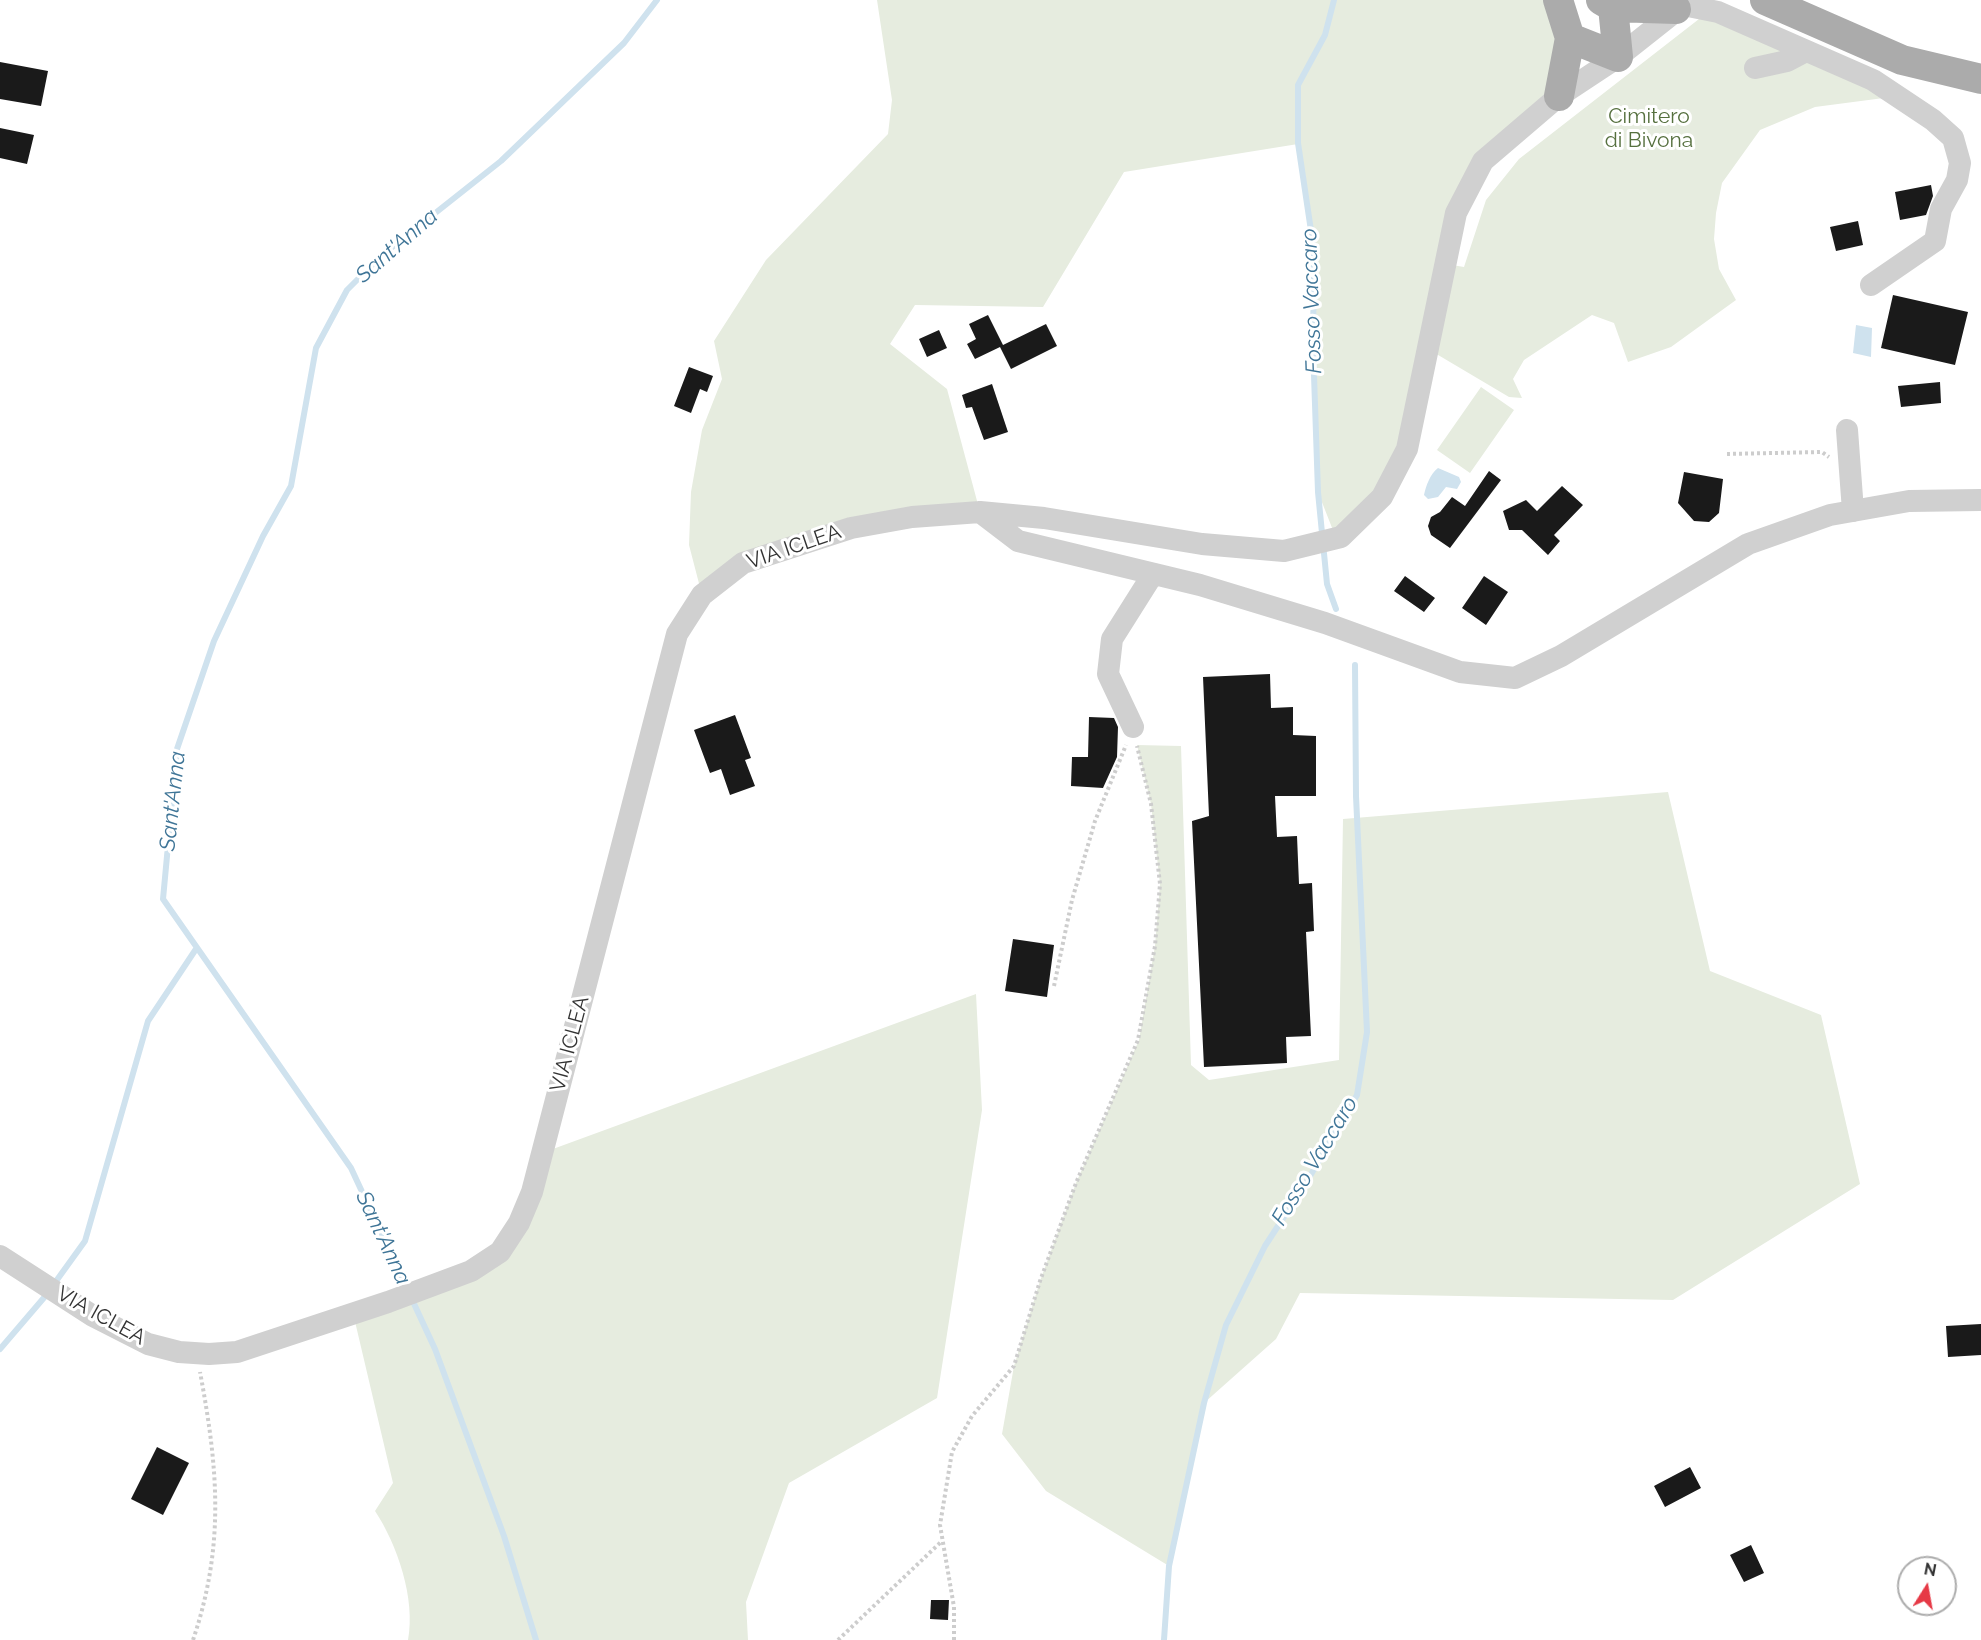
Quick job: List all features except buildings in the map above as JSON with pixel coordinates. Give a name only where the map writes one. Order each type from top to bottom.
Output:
[{"type":"main road","points":[[1558,0],[1570,38],[1559,96]]},
{"type":"main road","points":[[1765,0],[1902,60],[1981,79]]},
{"type":"main road","points":[[1618,57],[1607,3],[1683,5]]},
{"type":"main road","points":[[1570,38],[1618,57]]},
{"type":"street","points":[[1559,96],[1618,57],[1683,5],[1718,12],[1873,80],[1924,114],[1953,138],[1960,163],[1957,180],[1941,210],[1935,241],[1870,285]]},
{"type":"street","points":[[1755,68],[1787,61],[1806,51]]},
{"type":"street","name":"VIA ICLEA","points":[[7,1261],[93,1316],[148,1344],[196,1353],[237,1352],[388,1302],[471,1271],[500,1252],[519,1223],[532,1192],[677,634],[702,595],[743,563],[851,528],[912,518],[980,512],[1044,518],[1213,545],[1284,551],[1341,537],[1382,497],[1407,450],[1456,213],[1483,161],[1559,96]]},
{"type":"street","points":[[1847,430],[1853,511]]},
{"type":"street","points":[[980,512],[1018,541],[1200,585],[1325,623],[1460,672],[1515,678],[1561,656],[1748,544],[1830,515],[1909,501],[1981,500]]},
{"type":"street","points":[[1133,727],[1108,674],[1112,639],[1153,574]]},
{"type":"path","points":[[1727,454],[1822,452],[1850,470]]},
{"type":"path","points":[[1054,986],[1072,900],[1095,821],[1133,727]]},
{"type":"path","points":[[954,1640],[954,1607],[940,1526],[952,1452],[972,1416],[1014,1366],[1076,1183],[1138,1040],[1155,946],[1160,884],[1151,804],[1133,727]]},
{"type":"path","points":[[193,1640],[203,1610],[214,1554],[217,1507],[208,1416],[196,1353]]},
{"type":"path","points":[[838,1640],[942,1541]]},
{"type":"green space","name":"Cimitero di Bivona","points":[[877,0],[1558,0],[1559,96],[1483,161],[1446,264],[1464,267],[1486,200],[1519,159],[1708,12],[1899,96],[1815,107],[1760,130],[1722,183],[1716,213],[1714,239],[1719,269],[1736,300],[1671,347],[1628,362],[1614,323],[1592,315],[1524,360],[1513,379],[1522,398],[1509,397],[1428,349],[1407,449],[1336,538],[1318,492],[1313,346],[1314,251],[1298,144],[1124,172],[1043,307],[915,305],[890,344],[947,389],[980,512],[912,517],[743,563],[702,595],[689,545],[691,492],[702,430],[722,379],[714,341],[766,260],[888,134],[892,100]]},
{"type":"green space","points":[[1481,387],[1514,410],[1470,473],[1437,450]]},
{"type":"green space","points":[[1137,745],[1181,746],[1191,1065],[1209,1080],[1339,1060],[1343,819],[1668,792],[1710,971],[1821,1015],[1860,1184],[1673,1300],[1300,1293],[1276,1339],[1204,1403],[1169,1566],[1046,1491],[1002,1434],[1014,1366],[1040,1281],[1076,1183],[1139,1040],[1155,946],[1160,884],[1151,804]]},
{"type":"green space","points":[[976,994],[982,1110],[937,1398],[789,1483],[746,1602],[748,1640],[408,1640],[409,1607],[403,1572],[391,1539],[375,1511],[393,1483],[353,1313],[500,1252],[542,1153]]},
{"type":"water","points":[[1856,325],[1872,328],[1871,357],[1853,353]]},
{"type":"water","points":[[1438,468],[1459,477],[1461,482],[1457,489],[1446,487],[1438,497],[1428,499],[1424,495],[1426,488]]},
{"type":"waterway","name":"Sant'Anna","points":[[536,1640],[504,1536],[435,1349],[351,1168],[163,899],[177,749],[214,641],[263,536],[291,486],[316,348],[347,290],[381,256],[501,161],[624,43],[657,0]]},
{"type":"waterway","name":"Fosso Vaccaro","points":[[1334,0],[1325,35],[1298,85],[1298,143],[1314,251],[1313,346],[1318,492],[1327,584],[1336,609]]},
{"type":"waterway","name":"Fosso Vaccaro","points":[[1164,1640],[1169,1566],[1204,1403],[1226,1325],[1265,1246],[1306,1183],[1357,1095],[1367,1032],[1356,796],[1355,665]]},
{"type":"waterway","points":[[54,1284],[85,1241],[148,1021],[196,949]]},
{"type":"waterway","points":[[0,1349],[48,1293]]}]
